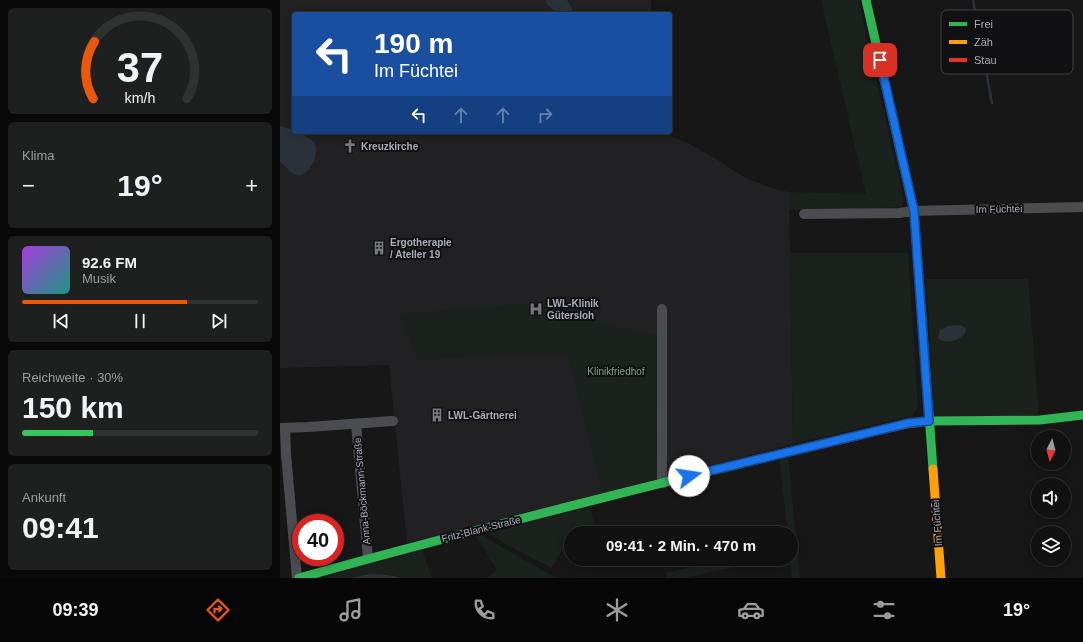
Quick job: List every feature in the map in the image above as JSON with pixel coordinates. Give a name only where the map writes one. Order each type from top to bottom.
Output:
[{"type":"street","name":"Im Füchtei","points":[[866,0],[914,211],[941,578]]},
{"type":"street","name":"Im Füchtei","points":[[804,214],[899,213],[914,211],[1083,207]]},
{"type":"street","points":[[662,309],[663,483]]},
{"type":"street","points":[[929,421],[1040,420],[1083,415]]},
{"type":"street","name":"Anna-Böckmann-Straße","points":[[283,428],[356,424],[393,420]]},
{"type":"street","name":"Fritz-Blank-Straße","points":[[298,578],[483,528],[663,483],[909,423],[929,421]]},
{"type":"street","name":"Anna-Böckmann-Straße","points":[[356,424],[368,558]]},
{"type":"street","points":[[283,428],[298,578]]},
{"type":"shaded area","name":"LWL-Klinik Gütersloh","points":[[280,0],[651,0],[651,12],[292,12],[292,134],[666,134],[690,144],[744,177],[774,189],[789,192],[793,444],[407,543],[389,365],[280,368]]},
{"type":"shaded area","points":[[547,0],[567,0],[572,8],[571,12],[556,12],[546,2]]},
{"type":"shaded area","points":[[280,126],[292,129],[292,134],[303,134],[315,144],[316,154],[314,160],[308,170],[303,174],[299,175],[292,173],[280,162]]},
{"type":"shaded area","points":[[961,325],[966,329],[965,334],[956,340],[947,342],[940,340],[938,337],[940,330],[948,326]]},
{"type":"shaded area","points":[[370,574],[394,576],[402,578],[351,578]]},
{"type":"green space","points":[[821,0],[858,0],[904,201],[902,207],[817,211],[789,209],[789,192],[866,194]]},
{"type":"green space","points":[[790,253],[908,253],[918,407],[912,416],[793,444]]},
{"type":"green space","points":[[926,279],[1028,279],[1039,415],[935,417]]},
{"type":"green space","name":"Klinikfriedhof","points":[[553,302],[598,323],[658,336],[656,477],[601,491],[569,354],[416,359],[415,351],[398,314]]},
{"type":"green space","points":[[788,456],[795,526],[787,526],[779,459]]},
{"type":"green space","points":[[590,507],[594,522],[589,526],[564,526],[564,547],[552,568],[507,545],[489,533]]},
{"type":"green space","points":[[482,535],[557,578],[486,578],[497,570],[476,536]]},
{"type":"green space","points":[[422,550],[432,578],[402,578],[392,575],[370,574],[351,578],[322,578]]},
{"type":"green space","points":[[798,558],[800,578],[792,578],[791,566],[798,566]]},
{"type":"green space","points":[[696,566],[739,566],[685,578],[667,578],[666,573]]},
{"type":"waterway","points":[[973,0],[975,10]]},
{"type":"waterway","points":[[987,74],[992,103]]},
{"type":"traffic: fast","points":[[866,0],[914,211],[933,469]]},
{"type":"traffic: fast","points":[[906,424],[929,421],[1040,420],[1083,415]]},
{"type":"traffic: fast","points":[[299,578],[552,511],[805,448]]},
{"type":"traffic: slow","points":[[933,469],[941,578]]},
{"type":"traffic: jam","points":[[805,448],[906,424]]},
{"type":"place","name":"Kreuzkirche","points":[[350,146]]},
{"type":"place","name":"Ergotherapie / Ateller 19","points":[[379,248]]},
{"type":"place","name":"LWL-Klinik Gütersloh","points":[[536,309]]},
{"type":"place","name":"LWL-Gärtnerei","points":[[437,415]]},
{"type":"route","points":[[689,476],[909,423],[929,421],[914,211],[880,60]]}]
